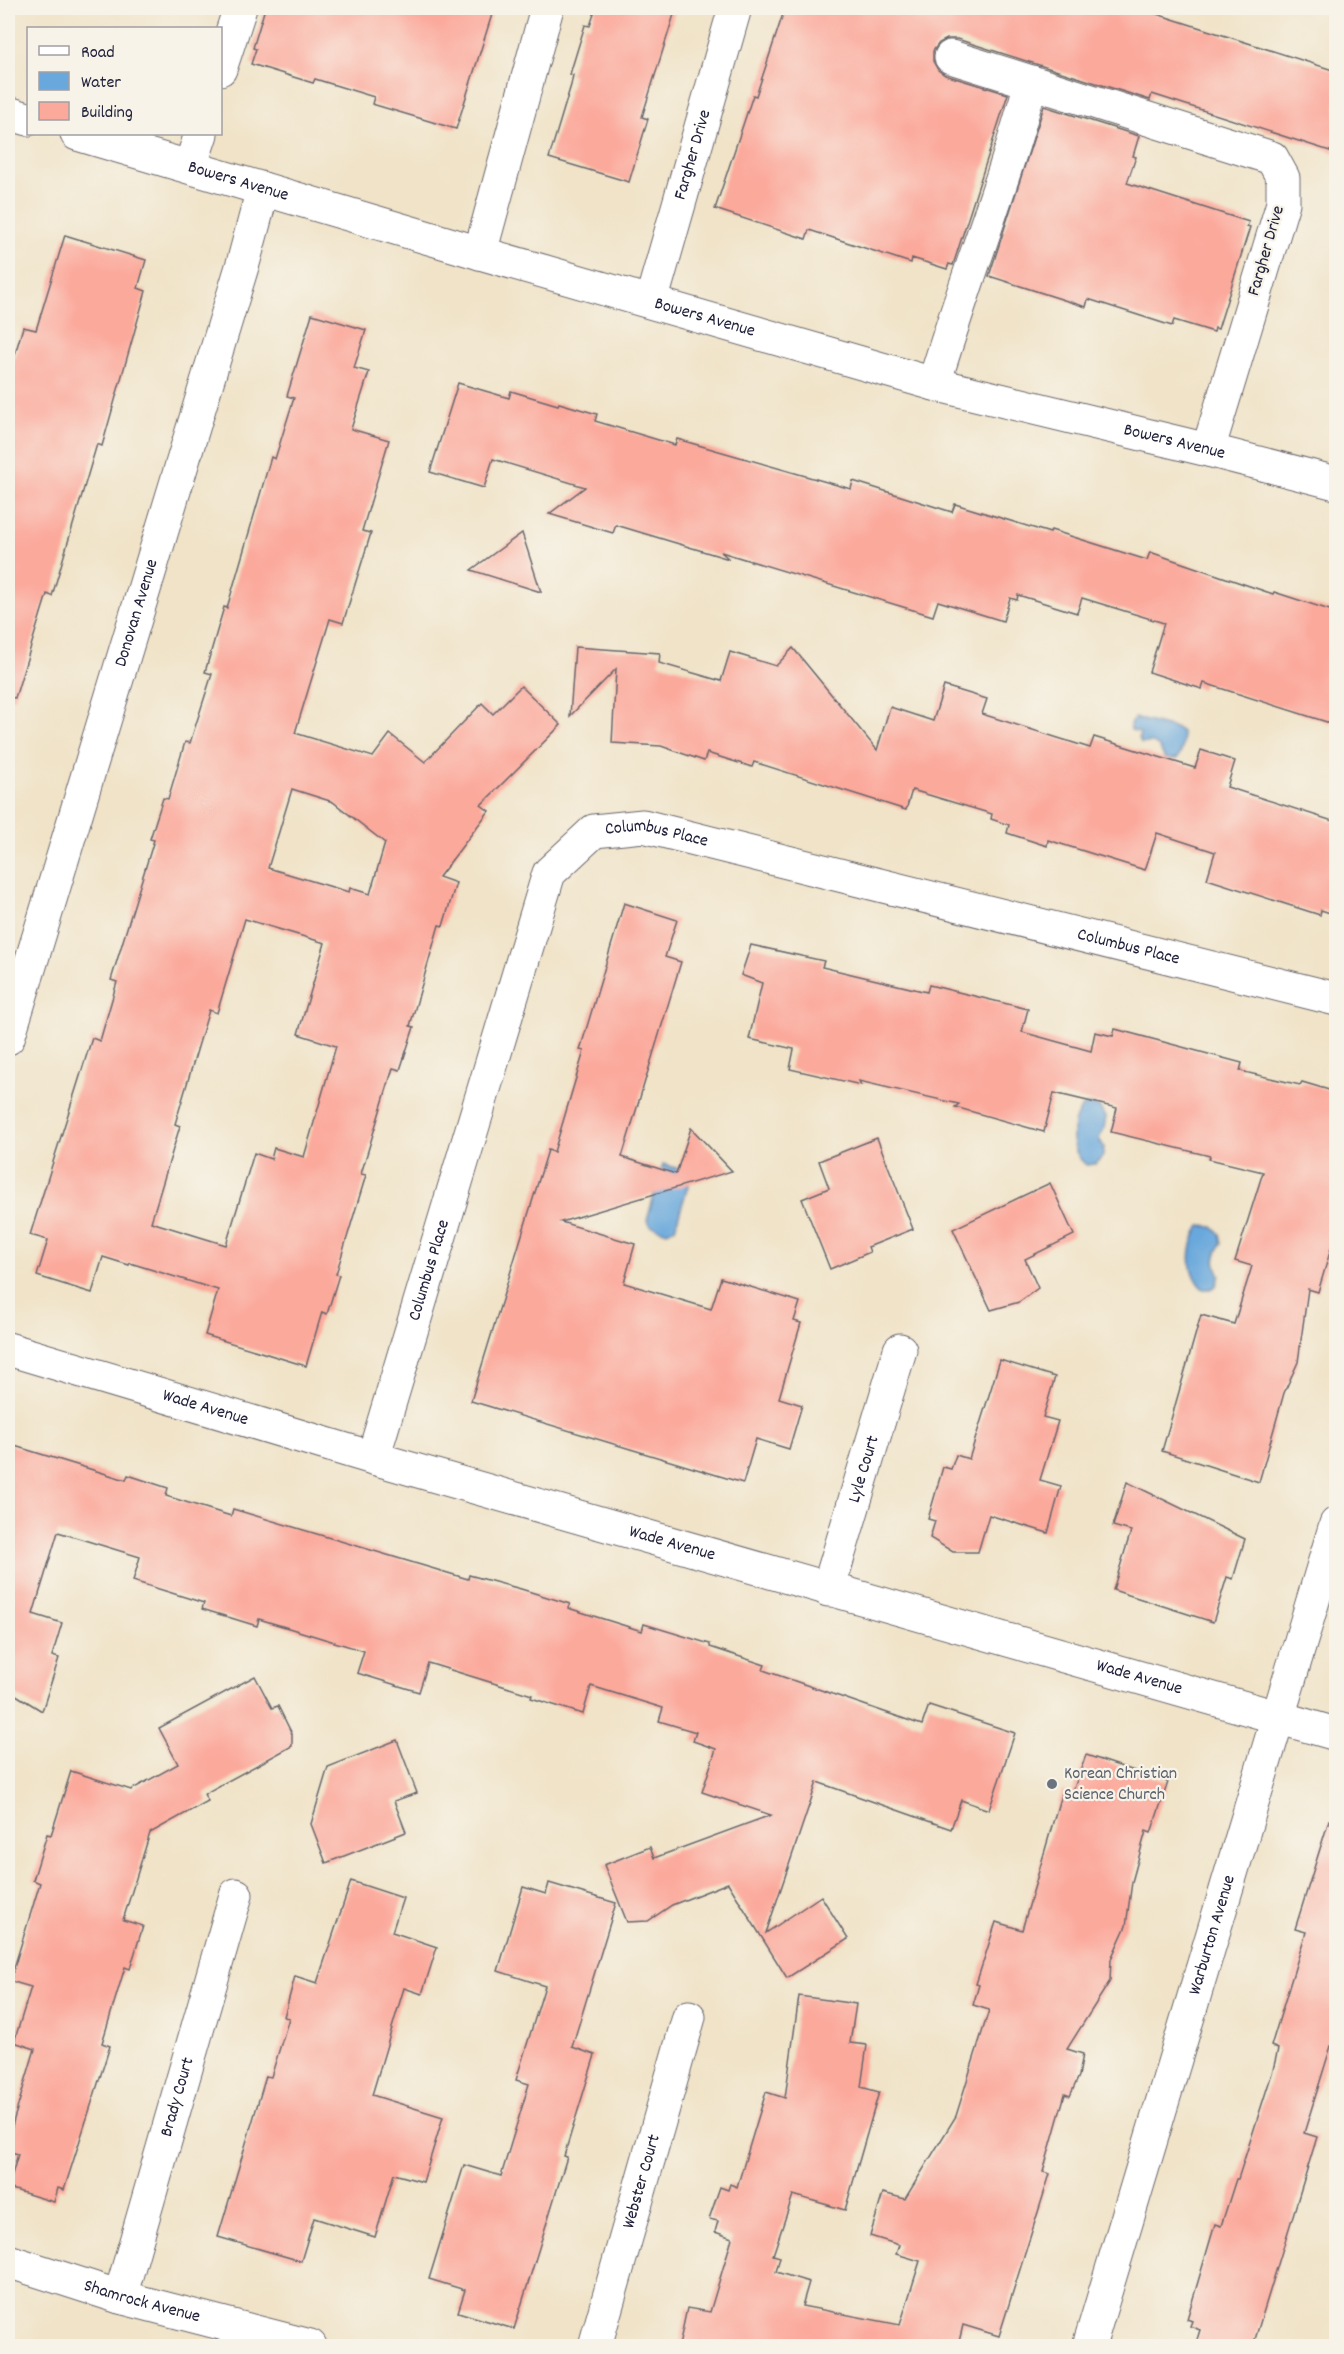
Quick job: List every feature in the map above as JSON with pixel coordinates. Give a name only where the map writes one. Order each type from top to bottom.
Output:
[{"type":"street","points":[[222,63],[240,8]]},
{"type":"street","points":[[480,253],[547,8]]},
{"type":"street","name":"Fargher Drive","points":[[651,302],[735,8]]},
{"type":"street","name":"Fargher Drive","points":[[951,57],[1272,158],[1283,178],[1283,203],[1208,450]]},
{"type":"street","points":[[934,384],[954,317],[1022,117],[1031,82]]},
{"type":"street","points":[[8,112],[27,119]]},
{"type":"street","name":"Bowers Avenue","points":[[80,135],[934,384],[1336,483]]},
{"type":"street","points":[[190,167],[201,135]]},
{"type":"street","name":"Donovan Avenue","points":[[8,1038],[264,189]]},
{"type":"street","name":"Columbus Place","points":[[373,1458],[549,873],[594,831],[643,826],[1336,999]]},
{"type":"street","name":"Wade Avenue","points":[[8,1349],[828,1590],[1336,1734]]},
{"type":"street","name":"Lyle Court","points":[[828,1590],[900,1350]]},
{"type":"street","name":"Warburton Avenue","points":[[1089,2346],[1336,1524]]},
{"type":"street","name":"Brady Court","points":[[120,2297],[236,1895]]},
{"type":"street","name":"Webster Court","points":[[595,2346],[689,2017]]},
{"type":"street","name":"Shamrock Avenue","points":[[8,2260],[120,2297],[310,2346]]},
{"type":"water","points":[[1135,718],[1182,732],[1181,753],[1177,759],[1165,759],[1159,747],[1153,743],[1141,743],[1140,733],[1131,730],[1130,724]]},
{"type":"water","points":[[1088,1105],[1099,1107],[1106,1117],[1099,1139],[1104,1147],[1103,1156],[1095,1164],[1086,1165],[1076,1152],[1073,1129],[1082,1107]]},
{"type":"water","points":[[663,1164],[692,1173],[675,1228],[667,1232],[651,1226],[647,1220]]},
{"type":"water","points":[[1200,1226],[1213,1227],[1220,1234],[1222,1243],[1215,1259],[1220,1275],[1216,1286],[1210,1289],[1203,1289],[1197,1282],[1191,1266],[1193,1241]]},
{"type":"building","points":[[265,8],[494,8],[456,129],[372,104],[374,97],[315,79],[313,83],[251,64],[256,49],[253,48]]},
{"type":"building","points":[[596,8],[676,8],[642,117],[648,119],[629,182],[549,158],[571,85],[573,75],[570,74],[585,25],[590,26]]},
{"type":"building","points":[[785,8],[1138,8],[1336,71],[1336,153],[1152,94],[1150,100],[957,39],[947,39],[939,43],[933,51],[933,61],[938,70],[945,75],[1008,94],[953,265],[949,264],[947,269],[912,258],[911,263],[809,230],[806,239],[715,209]]},
{"type":"building","points":[[1044,106],[1139,136],[1133,156],[1136,157],[1127,183],[1249,222],[1247,226],[1250,227],[1218,329],[1215,328],[1214,332],[1174,320],[1172,326],[1088,299],[1086,307],[989,276]]},
{"type":"building","points":[[65,235],[146,260],[138,288],[146,291],[102,446],[97,444],[52,596],[47,594],[15,698],[8,697],[8,378],[23,327],[36,330]]},
{"type":"building","points":[[312,314],[366,330],[354,368],[369,372],[351,429],[389,440],[362,531],[371,533],[343,623],[330,619],[295,733],[373,757],[390,734],[425,762],[482,703],[493,714],[521,686],[561,725],[481,805],[489,811],[439,877],[456,883],[443,926],[439,925],[410,1026],[414,1027],[400,1070],[393,1068],[361,1174],[366,1175],[336,1274],[339,1275],[327,1314],[322,1312],[306,1366],[205,1335],[218,1290],[103,1257],[92,1293],[37,1276],[48,1240],[30,1235],[92,1038],[100,1041],[117,982],[111,980],[154,840],[150,839],[163,798],[168,799],[185,742],[190,743],[212,674],[205,672],[224,607],[227,608],[271,457],[275,459],[294,398],[287,396]],"holes":[[[292,789],[333,802],[385,843],[370,894],[350,888],[349,892],[268,868]],[[245,919],[325,943],[298,1034],[336,1046],[304,1157],[274,1148],[271,1159],[254,1153],[226,1245],[151,1222],[180,1126],[175,1124],[209,1010],[217,1013]]]},
{"type":"building","points":[[458,383],[509,398],[511,391],[558,405],[559,403],[597,414],[595,421],[675,445],[677,439],[851,489],[853,481],[952,512],[955,504],[1050,533],[1051,530],[1147,560],[1150,552],[1273,594],[1274,592],[1336,612],[1336,702],[1330,723],[1204,683],[1202,689],[1149,672],[1164,623],[1082,598],[1077,613],[1018,595],[1017,600],[1010,598],[1003,621],[938,601],[933,616],[721,552],[729,559],[616,525],[613,533],[549,514],[585,487],[493,459],[484,488],[430,472]]},
{"type":"building","points":[[522,533],[541,592],[471,570]]},
{"type":"building","points":[[575,647],[660,653],[659,663],[721,681],[730,652],[776,666],[793,648],[877,750],[890,707],[933,721],[944,686],[987,699],[982,714],[1090,748],[1094,737],[1195,768],[1201,750],[1235,761],[1227,787],[1336,822],[1336,915],[1321,910],[1320,915],[1207,879],[1215,852],[1157,833],[1145,870],[1048,840],[1047,846],[1007,833],[1009,825],[991,819],[992,814],[912,790],[906,810],[754,762],[752,767],[707,753],[704,761],[661,746],[612,743],[616,669],[570,716]]},
{"type":"building","points":[[624,903],[677,920],[665,957],[681,962],[622,1157],[676,1174],[691,1128],[732,1171],[561,1222],[635,1244],[624,1283],[711,1309],[721,1278],[800,1302],[794,1321],[801,1323],[779,1398],[802,1405],[789,1449],[756,1439],[743,1483],[471,1401],[548,1150],[554,1152],[584,1051],[580,1050]]},
{"type":"building","points":[[751,945],[824,961],[822,967],[927,992],[929,985],[1028,1009],[1022,1032],[1091,1051],[1095,1032],[1113,1036],[1115,1029],[1242,1063],[1240,1071],[1300,1085],[1302,1082],[1336,1092],[1336,1232],[1318,1292],[1308,1289],[1298,1362],[1284,1393],[1259,1482],[1162,1451],[1201,1315],[1234,1324],[1252,1266],[1235,1261],[1263,1172],[1209,1159],[1210,1156],[1111,1132],[1117,1108],[1054,1093],[1044,1132],[955,1107],[959,1104],[859,1081],[861,1085],[790,1069],[794,1049],[749,1039],[762,983],[741,975]]},
{"type":"building","points":[[877,1138],[913,1229],[868,1247],[870,1252],[830,1269],[802,1199],[829,1188],[819,1161]]},
{"type":"building","points":[[1050,1183],[1074,1235],[1025,1259],[1038,1288],[1019,1302],[991,1310],[953,1229]]},
{"type":"building","points":[[1000,1360],[1055,1377],[1043,1417],[1058,1421],[1040,1480],[1061,1486],[1048,1533],[989,1515],[978,1552],[953,1552],[930,1538],[935,1521],[928,1519],[943,1467],[951,1469],[956,1455],[969,1459]]},
{"type":"building","points":[[8,1444],[126,1480],[128,1475],[168,1488],[166,1496],[231,1516],[233,1509],[468,1579],[469,1575],[521,1589],[570,1604],[568,1608],[642,1631],[644,1624],[710,1644],[710,1647],[765,1665],[763,1670],[922,1725],[929,1705],[1015,1733],[989,1810],[961,1800],[951,1829],[817,1782],[766,1933],[821,1896],[848,1939],[787,1978],[728,1883],[672,1905],[648,1921],[627,1922],[604,1865],[650,1847],[654,1858],[771,1815],[702,1792],[716,1749],[693,1741],[696,1732],[659,1721],[663,1708],[591,1686],[583,1714],[531,1698],[532,1695],[428,1663],[419,1692],[357,1673],[364,1651],[259,1619],[257,1626],[202,1609],[204,1603],[133,1581],[140,1557],[58,1532],[33,1614],[62,1623],[52,1656],[59,1658],[42,1711],[8,1690]]},
{"type":"building","points":[[1127,1482],[1245,1539],[1233,1579],[1227,1577],[1213,1622],[1113,1590],[1131,1531],[1113,1526]]},
{"type":"building","points":[[255,1676],[272,1708],[278,1706],[292,1734],[292,1746],[204,1794],[208,1801],[150,1833],[123,1920],[143,1926],[130,1969],[125,1967],[102,2043],[110,2046],[64,2190],[58,2188],[54,2202],[8,2188],[18,2154],[8,2151],[8,2139],[35,2049],[14,2042],[31,1987],[10,1981],[40,1883],[33,1880],[47,1834],[51,1835],[71,1771],[131,1790],[178,1764],[159,1728]]},
{"type":"building","points":[[397,1740],[417,1793],[394,1801],[406,1832],[326,1863],[311,1824],[328,1767]]},
{"type":"building","points":[[1086,1755],[1168,1782],[1151,1833],[1146,1831],[1132,1882],[1126,1926],[1111,1959],[1110,1981],[1067,2049],[1083,2054],[1079,2076],[1070,2096],[1065,2094],[1043,2172],[1050,2174],[999,2336],[963,2325],[958,2346],[679,2346],[687,2308],[710,2312],[732,2238],[715,2232],[718,2221],[709,2219],[720,2187],[728,2190],[730,2184],[737,2187],[766,2092],[785,2098],[799,1996],[856,2004],[850,2043],[867,2045],[861,2087],[879,2092],[845,2210],[793,2195],[773,2255],[780,2257],[776,2272],[809,2282],[802,2306],[900,2325],[920,2261],[896,2254],[899,2245],[870,2236],[883,2193],[905,2199],[956,2116],[989,2010],[973,2005],[979,1985],[976,1984],[996,1922],[1022,1930],[1062,1791],[1072,1794]]},
{"type":"building","points":[[1329,1820],[1336,1821],[1336,2048],[1331,2046],[1304,2133],[1317,2137],[1253,2346],[1195,2346],[1200,2330],[1190,2326],[1192,2321],[1187,2319],[1215,2224],[1221,2226],[1273,2070],[1278,2049],[1271,2046],[1306,1932],[1295,1929]]},
{"type":"building","points":[[351,1881],[403,1898],[392,1932],[437,1947],[422,1994],[404,1988],[372,2095],[443,2117],[423,2182],[394,2174],[375,2237],[314,2218],[301,2261],[218,2237],[266,2076],[271,2077],[289,2018],[284,2017],[295,1976],[317,1983]]},
{"type":"building","points":[[549,1883],[616,1903],[572,2047],[595,2055],[564,2156],[567,2157],[514,2329],[458,2312],[465,2290],[429,2279],[464,2165],[501,2176],[529,2084],[516,2080],[545,1986],[498,1971],[523,1887],[546,1894]]},
{"type":"place","name":"Korean Christian Science Church","points":[[1052,1784]]}]
